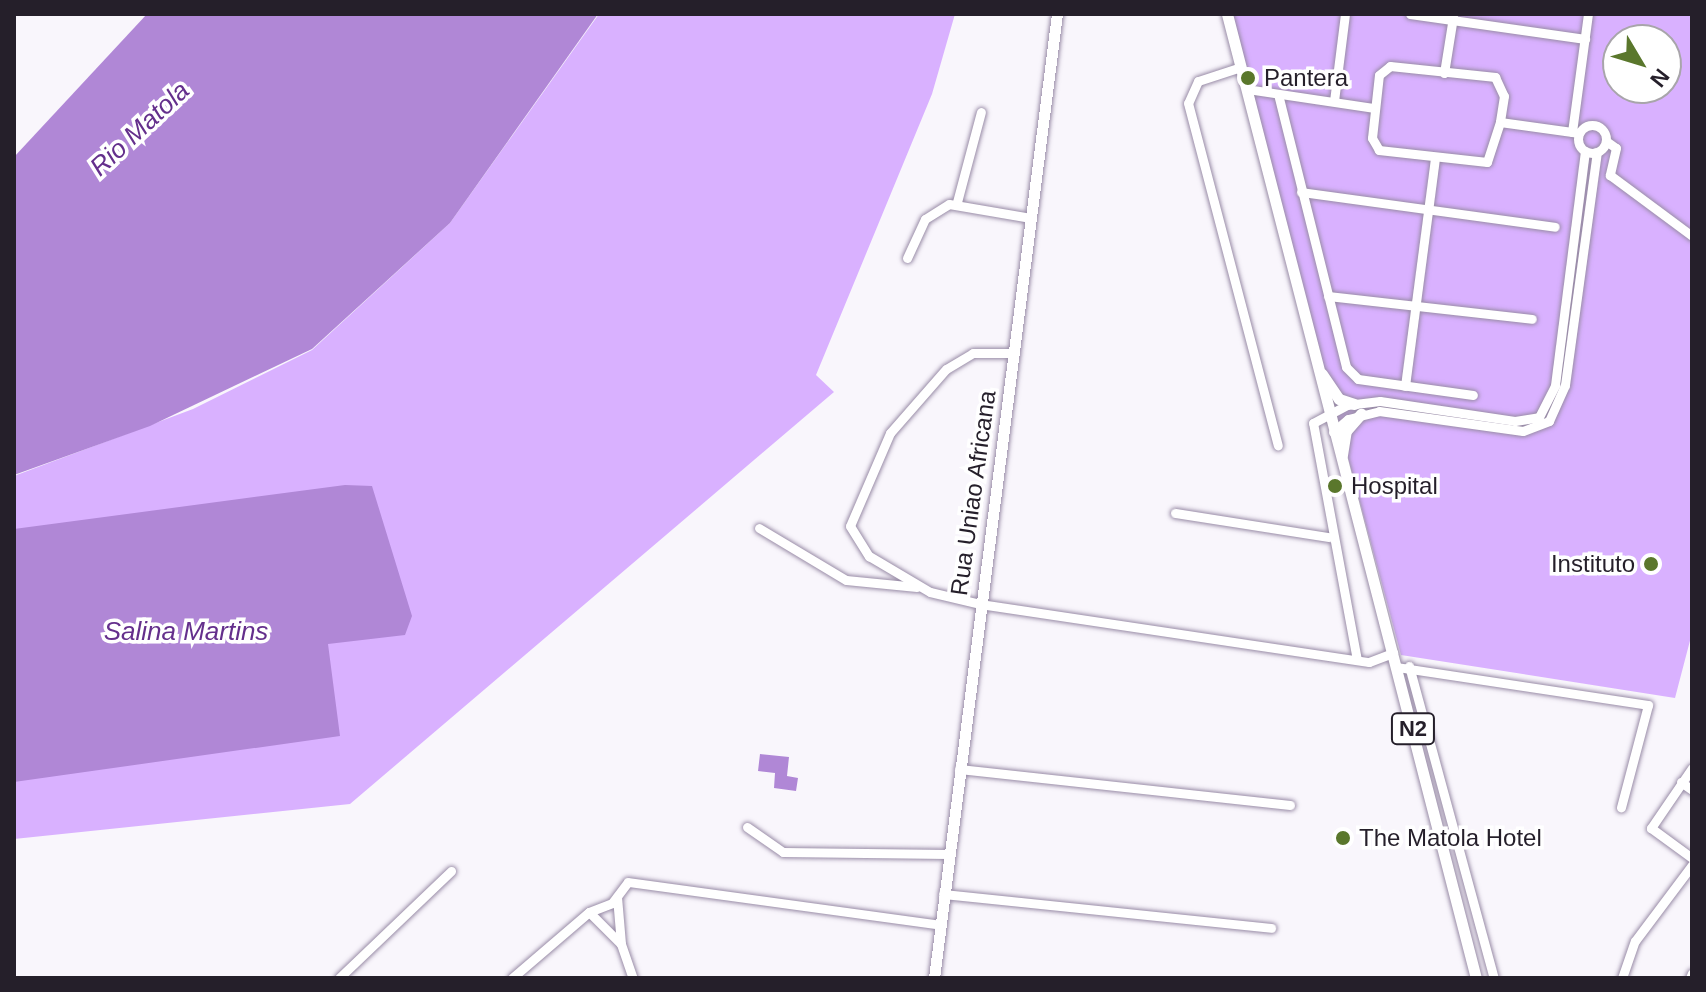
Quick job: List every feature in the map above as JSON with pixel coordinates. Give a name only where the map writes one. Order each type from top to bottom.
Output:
[{"type":"main road","name":"Rua Uniao Africana","points":[[934,978],[1057,14]]},
{"type":"main road","name":"N2","points":[[1227,14],[1328,414],[1393,653],[1403,666],[1476,978]]},
{"type":"main road","points":[[1315,364],[1339,399],[1357,409],[1346,431],[1342,465]]},
{"type":"street","points":[[1334,101],[1345,14]]},
{"type":"street","points":[[1410,14],[1453,17],[1585,39]]},
{"type":"street","points":[[1357,660],[1329,537],[1312,428],[1328,414],[1357,409],[1530,422],[1549,406],[1585,151],[1576,133],[1588,14]]},
{"type":"street","points":[[1444,73],[1453,17]]},
{"type":"street","points":[[1390,66],[1444,73],[1495,77],[1503,84],[1500,122],[1487,162],[1379,150],[1372,138],[1379,75],[1390,66]]},
{"type":"street","points":[[1241,67],[1198,81],[1188,103],[1278,445]]},
{"type":"street","points":[[1247,89],[1374,108]]},
{"type":"street","points":[[1278,94],[1328,296],[1351,374],[1405,386],[1473,395]]},
{"type":"street","points":[[957,202],[981,112]]},
{"type":"street","points":[[1500,122],[1576,133],[1598,126],[1606,141],[1616,148],[1610,175],[1692,236]]},
{"type":"street","points":[[1357,409],[1523,431],[1549,421],[1565,385],[1597,152],[1606,141]]},
{"type":"street","points":[[1585,151],[1597,152]]},
{"type":"street","points":[[1405,386],[1435,158]]},
{"type":"street","points":[[1301,192],[1555,227]]},
{"type":"street","points":[[907,258],[925,219],[957,202],[1031,218]]},
{"type":"street","points":[[1328,296],[1532,319]]},
{"type":"street","points":[[920,588],[869,556],[850,532],[871,468],[890,433],[946,369],[973,353],[1014,353]]},
{"type":"street","points":[[1333,432],[1357,409]]},
{"type":"street","points":[[1175,513],[1329,537]]},
{"type":"street","points":[[759,528],[846,580],[920,588],[980,604],[1357,660],[1393,653]]},
{"type":"street","points":[[1494,978],[1403,666],[1648,705],[1621,807]]},
{"type":"street","points":[[1692,768],[1651,830],[1692,858]]},
{"type":"street","points":[[959,769],[1290,805]]},
{"type":"street","points":[[1681,782],[1692,790]]},
{"type":"street","points":[[747,827],[783,852],[948,854]]},
{"type":"street","points":[[1622,978],[1635,941],[1692,865]]},
{"type":"street","points":[[339,978],[451,871]]},
{"type":"street","points":[[512,978],[589,912],[617,897],[628,882],[940,925]]},
{"type":"street","points":[[943,894],[1271,928]]},
{"type":"street","points":[[617,897],[621,944],[633,978]]},
{"type":"street","points":[[589,912],[621,944]]},
{"type":"shaded area","points":[[599,14],[955,14],[932,94],[816,375],[834,392],[350,804],[14,839],[14,476],[193,409],[312,350],[450,223]]},
{"type":"shaded area","points":[[1229,14],[1692,14],[1692,633],[1675,698],[1401,655]]},
{"type":"water","name":"Rio Matola","points":[[147,14],[598,14],[450,223],[312,349],[150,426],[14,475],[14,157]]},
{"type":"water","name":"Salina Martins","points":[[345,485],[372,486],[412,616],[405,635],[328,644],[340,736],[14,782],[14,529]]},
{"type":"water","points":[[760,754],[789,757],[787,776],[798,778],[796,791],[774,788],[775,773],[758,771]]},
{"type":"place","name":"Pantera","points":[[1248,78]]},
{"type":"place","name":"Hospital","points":[[1335,486]]},
{"type":"place","name":"Instituto","points":[[1651,564]]},
{"type":"place","name":"The Matola Hotel","points":[[1343,838]]}]
